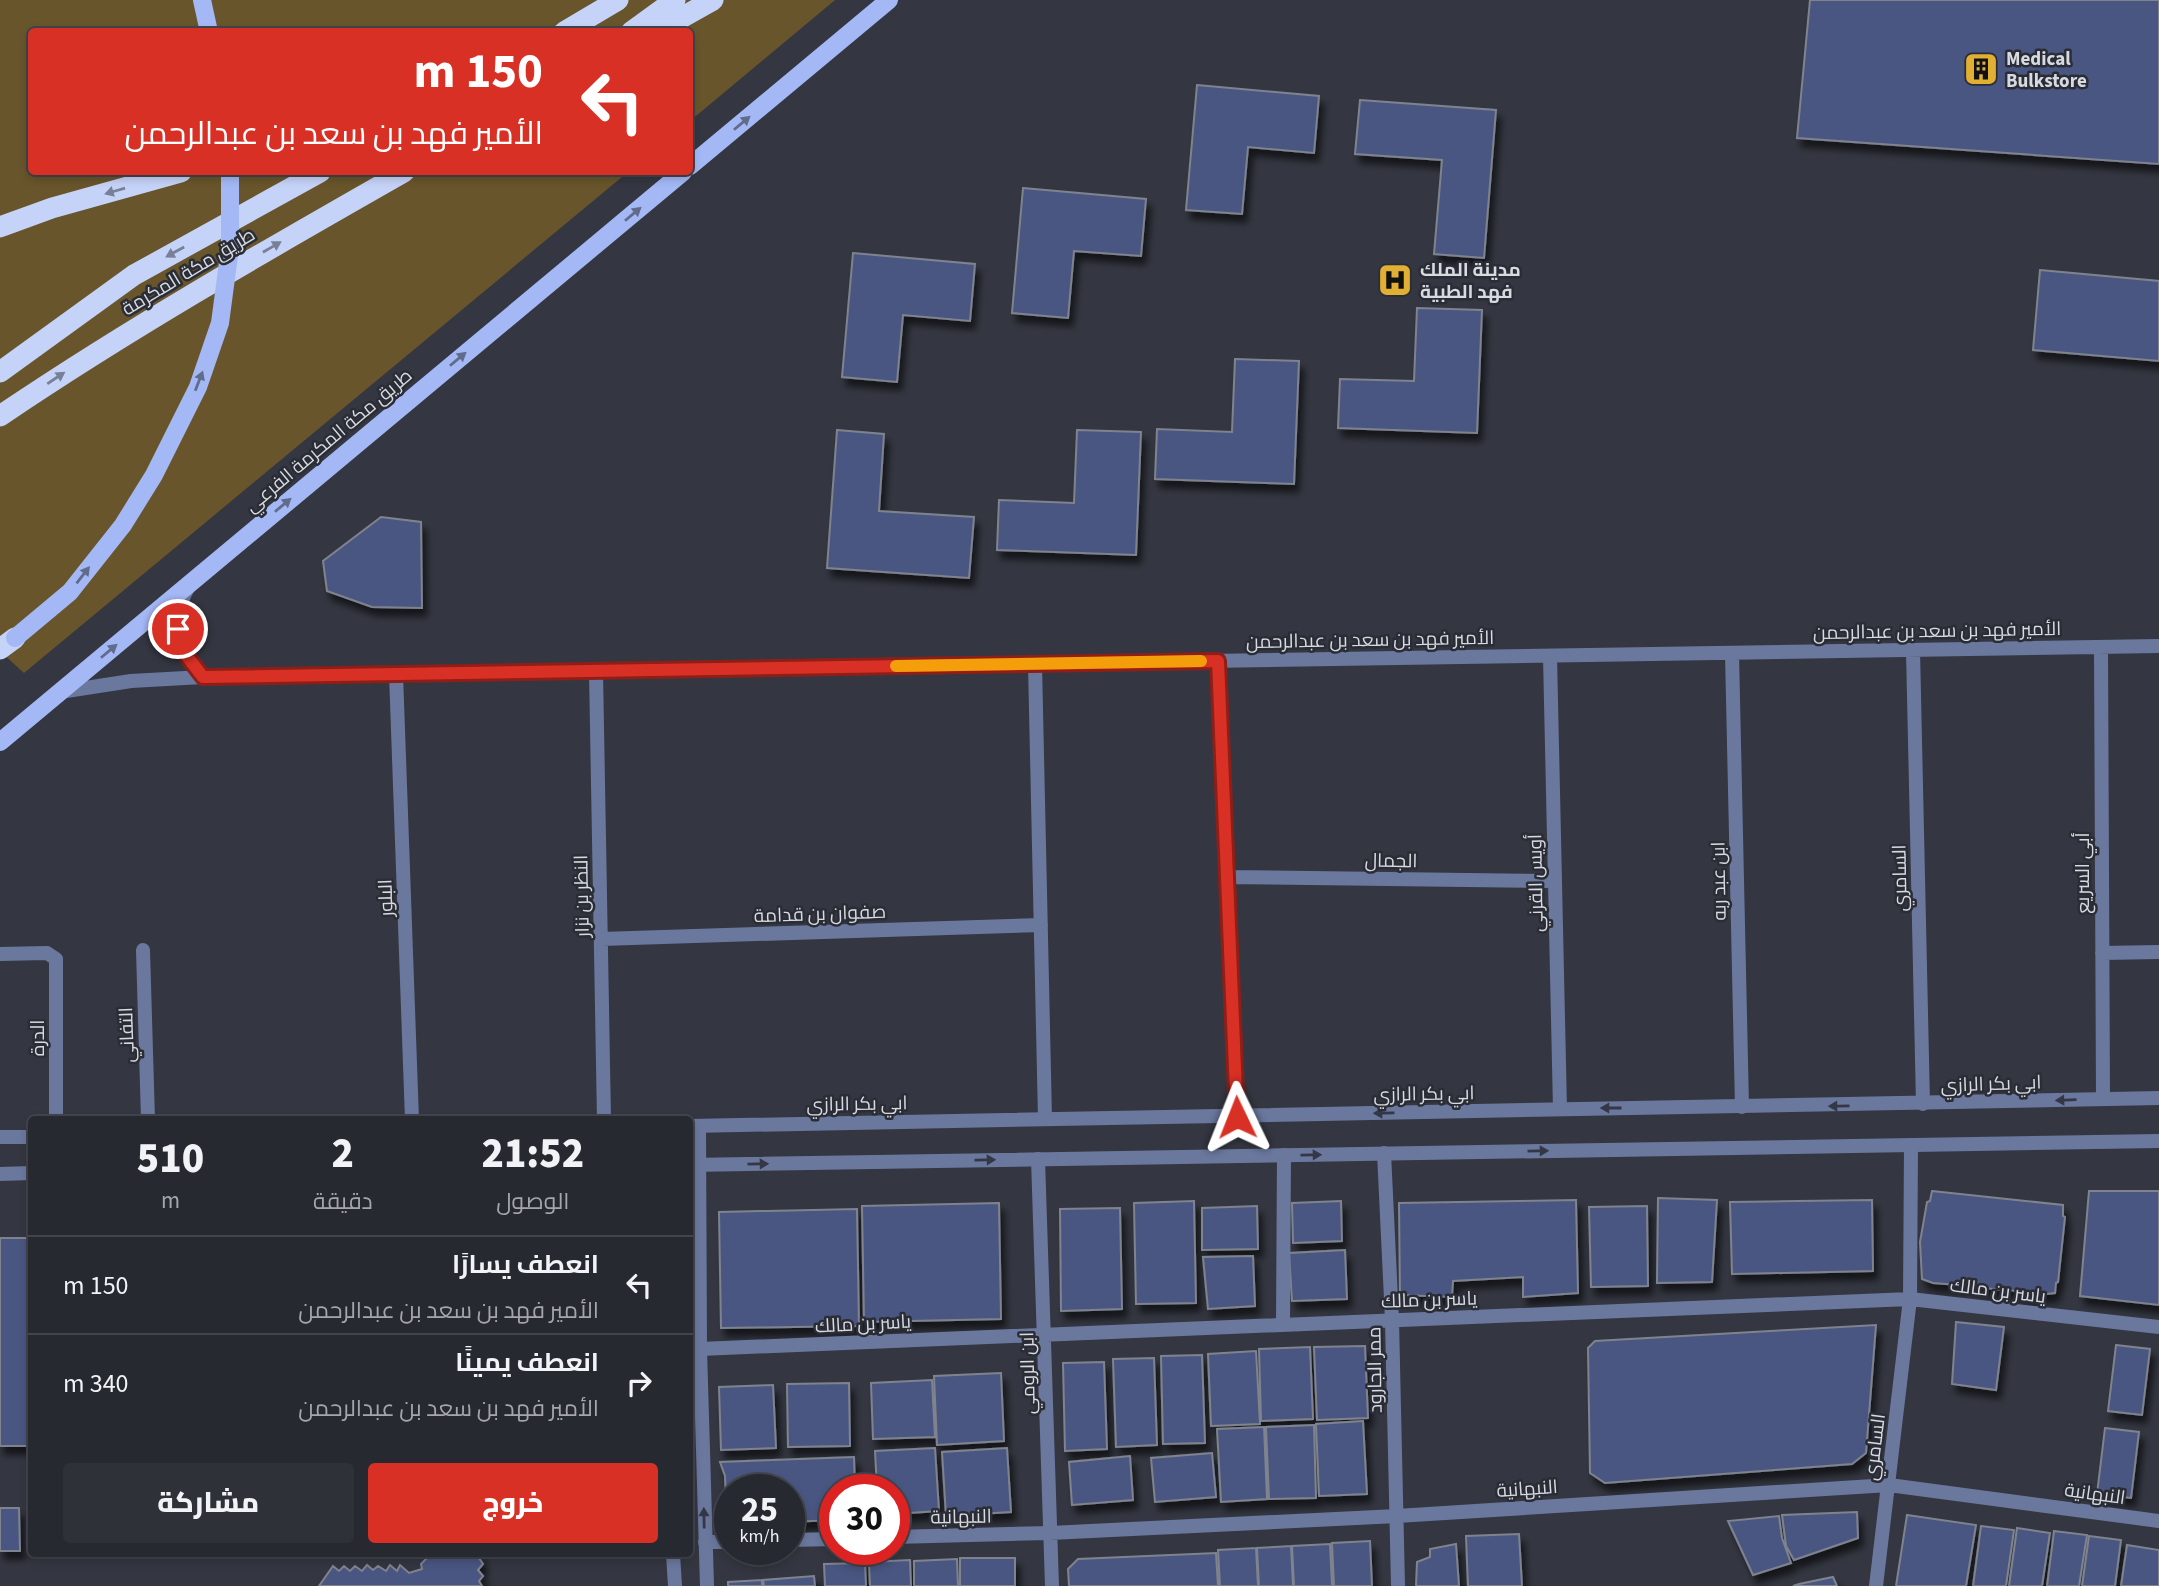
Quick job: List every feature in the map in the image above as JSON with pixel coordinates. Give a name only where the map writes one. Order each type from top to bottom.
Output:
[{"type":"highway","points":[[571,28],[618,0]]},
{"type":"highway","points":[[636,28],[675,0]]},
{"type":"highway","points":[[663,28],[713,0]]},
{"type":"highway","points":[[0,227],[52,208],[170,175]]},
{"type":"highway","name":"طريق مكة المكرمة","points":[[0,372],[134,275],[315,175]]},
{"type":"highway","name":"طريق مكة المكرمة","points":[[0,416],[80,363],[258,255],[399,175]]},
{"type":"main road","points":[[202,0],[208,28]]},
{"type":"main road","points":[[693,163],[889,0]]},
{"type":"main road","points":[[5,646],[70,592],[123,525],[154,475],[198,387],[220,323],[230,248],[230,175]]},
{"type":"main road","name":"طريق مكة المكرمة الفرعي","points":[[0,742],[679,175]]},
{"type":"street","points":[[195,578],[181,601],[178,629],[186,655],[203,677]]},
{"type":"street","name":"الأمير فهد بن سعد بن عبدالرحمن","points":[[60,692],[131,681],[203,677],[2159,646]]},
{"type":"street","name":"أبي السريع","points":[[2101,647],[2103,1099]]},
{"type":"street","name":"السامري","points":[[1913,650],[1923,1104]]},
{"type":"street","name":"ابن عبد ربه","points":[[1732,653],[1742,1107]]},
{"type":"street","name":"أويس القرني","points":[[1550,656],[1560,1109]]},
{"type":"street","points":[[1218,661],[1237,1117]]},
{"type":"street","points":[[1035,664],[1045,1119]]},
{"type":"street","name":"النظر بن نزار","points":[[596,671],[604,1116]]},
{"type":"street","name":"البلور","points":[[396,674],[412,1116]]},
{"type":"street","name":"الجمال","points":[[1227,877],[1554,881]]},
{"type":"street","name":"صفوان بن قدامة","points":[[601,939],[1041,925]]},
{"type":"street","name":"التفاني","points":[[143,950],[148,1116]]},
{"type":"street","points":[[2102,953],[2159,952]]},
{"type":"street","name":"الدرة","points":[[0,954],[47,953],[54,956],[57,962],[57,1116]]},
{"type":"street","name":"ابي بكر الرازي","points":[[694,1126],[2159,1098]]},
{"type":"street","points":[[694,1126],[707,1586]]},
{"type":"street","points":[[0,1137],[28,1137]]},
{"type":"street","points":[[694,1165],[2159,1141]]},
{"type":"street","name":"السامري","points":[[1876,1586],[1910,1299],[1911,1145]]},
{"type":"street","name":"ممر الجارود","points":[[1384,1153],[1392,1320],[1398,1586]]},
{"type":"street","points":[[1283,1324],[1284,1155]]},
{"type":"street","name":"ابن الرومي","points":[[1038,1159],[1052,1586]]},
{"type":"street","points":[[0,1174],[28,1173]]},
{"type":"street","name":"ياسر بن مالك","points":[[700,1349],[1910,1299],[2159,1327]]},
{"type":"street","name":"النبهانية","points":[[910,1537],[1050,1533],[1397,1516],[1889,1485],[2159,1521]]},
{"type":"street","points":[[705,1542],[714,1542]]},
{"type":"street","points":[[673,1557],[675,1586]]},
{"type":"shaded area","points":[[0,0],[835,0],[693,118],[693,28],[28,28],[28,175],[624,175],[24,673],[0,651]]},
{"type":"building","name":"Medical Bulkstore","points":[[1810,0],[2159,0],[2159,164],[1797,138]]},
{"type":"building","points":[[1197,85],[1319,96],[1314,153],[1248,147],[1242,214],[1186,210]]},
{"type":"building","points":[[1360,100],[1496,110],[1484,258],[1434,254],[1442,160],[1355,154]]},
{"type":"building","points":[[1023,188],[1146,199],[1141,256],[1074,251],[1068,318],[1012,313]]},
{"type":"building","points":[[853,253],[975,264],[970,321],[903,315],[897,382],[842,377]]},
{"type":"building","points":[[2040,270],[2159,281],[2159,361],[2033,350]]},
{"type":"building","points":[[1417,308],[1482,310],[1477,433],[1338,428],[1340,379],[1414,381]]},
{"type":"building","points":[[1235,359],[1299,361],[1294,484],[1155,479],[1157,429],[1232,432]]},
{"type":"building","points":[[837,430],[884,434],[879,511],[974,517],[969,578],[827,568]]},
{"type":"building","points":[[1077,430],[1141,432],[1136,555],[997,550],[999,500],[1074,503]]},
{"type":"building","points":[[381,517],[421,522],[422,608],[372,607],[327,591],[323,561]]},
{"type":"building","points":[[1932,1191],[2063,1205],[2065,1217],[2055,1293],[2029,1296],[2005,1288],[2001,1290],[1962,1283],[1933,1283],[1922,1279],[1920,1242],[1927,1202],[1930,1201]]},
{"type":"building","points":[[2089,1191],[2159,1191],[2159,1305],[2080,1296]]},
{"type":"building","points":[[1658,1198],[1717,1200],[1712,1282],[1657,1283]]},
{"type":"building","points":[[1576,1200],[1578,1293],[1523,1297],[1523,1277],[1453,1281],[1452,1297],[1400,1295],[1399,1203]]},
{"type":"building","points":[[1872,1200],[1873,1271],[1732,1274],[1730,1202]]},
{"type":"building","points":[[1194,1201],[1196,1303],[1136,1304],[1134,1203]]},
{"type":"building","points":[[1341,1201],[1342,1241],[1293,1243],[1292,1203]]},
{"type":"building","points":[[999,1203],[1001,1319],[864,1322],[862,1206]]},
{"type":"building","points":[[1257,1206],[1258,1249],[1202,1250],[1202,1208]]},
{"type":"building","points":[[1647,1206],[1648,1286],[1591,1287],[1589,1207]]},
{"type":"building","points":[[1120,1208],[1122,1309],[1061,1311],[1060,1209]]},
{"type":"building","points":[[857,1209],[859,1326],[721,1328],[719,1212]]},
{"type":"building","points":[[0,1238],[28,1238],[28,1446],[0,1446]]},
{"type":"building","points":[[1345,1250],[1347,1299],[1292,1301],[1289,1253]]},
{"type":"building","points":[[1253,1256],[1255,1306],[1208,1309],[1203,1257]]},
{"type":"building","points":[[1956,1322],[2004,1327],[1996,1390],[1952,1384]]},
{"type":"building","points":[[1876,1325],[1866,1453],[1852,1464],[1605,1483],[1590,1473],[1588,1348],[1595,1341]]},
{"type":"building","points":[[2116,1345],[2150,1349],[2142,1415],[2108,1411]]},
{"type":"building","points":[[1365,1346],[1368,1418],[1317,1420],[1314,1347]]},
{"type":"building","points":[[1310,1347],[1313,1419],[1261,1421],[1259,1349]]},
{"type":"building","points":[[1256,1351],[1260,1424],[1211,1426],[1208,1354]]},
{"type":"building","points":[[1202,1355],[1205,1443],[1163,1444],[1161,1356]]},
{"type":"building","points":[[1154,1358],[1157,1445],[1116,1447],[1113,1359]]},
{"type":"building","points":[[1104,1362],[1107,1449],[1065,1451],[1063,1363]]},
{"type":"building","points":[[1001,1373],[1004,1441],[937,1445],[934,1376]]},
{"type":"building","points":[[932,1380],[935,1437],[873,1439],[871,1383]]},
{"type":"building","points":[[849,1383],[850,1446],[788,1447],[787,1384]]},
{"type":"building","points":[[773,1385],[776,1448],[721,1450],[719,1387]]},
{"type":"building","points":[[1363,1421],[1367,1494],[1319,1496],[1316,1424]]},
{"type":"building","points":[[1314,1425],[1316,1498],[1269,1499],[1266,1427]]},
{"type":"building","points":[[1264,1427],[1267,1499],[1221,1502],[1217,1429]]},
{"type":"building","points":[[2105,1428],[2139,1432],[2131,1498],[2097,1494]]},
{"type":"building","points":[[935,1448],[939,1511],[910,1513],[910,1474],[876,1474],[875,1451]]},
{"type":"building","points":[[1007,1448],[1011,1512],[946,1516],[942,1452]]},
{"type":"building","points":[[1212,1453],[1216,1497],[1155,1502],[1151,1458]]},
{"type":"building","points":[[1130,1456],[1133,1500],[1072,1505],[1069,1462]]},
{"type":"building","points":[[854,1457],[855,1474],[819,1474],[819,1521],[805,1521],[805,1474],[724,1474],[720,1462]]},
{"type":"building","points":[[0,1508],[19,1508],[20,1551],[0,1551]]},
{"type":"building","points":[[1857,1512],[1858,1538],[1794,1560],[1786,1546],[1782,1515]]},
{"type":"building","points":[[1907,1515],[1976,1525],[1966,1586],[1896,1586]]},
{"type":"building","points":[[1779,1516],[1782,1538],[1791,1563],[1753,1575],[1728,1521]]},
{"type":"building","points":[[1981,1526],[2014,1530],[2006,1586],[1973,1586]]},
{"type":"building","points":[[2017,1528],[2050,1533],[2042,1586],[2009,1586]]},
{"type":"building","points":[[2054,1531],[2087,1535],[2079,1586],[2047,1586]]},
{"type":"building","points":[[1519,1534],[1522,1586],[1468,1586],[1466,1536]]},
{"type":"building","points":[[2089,1536],[2121,1540],[2115,1586],[2082,1586]]},
{"type":"building","points":[[1370,1541],[1372,1586],[1334,1586],[1332,1543]]},
{"type":"building","points":[[1330,1544],[1332,1586],[1294,1586],[1292,1546]]},
{"type":"building","points":[[1456,1544],[1459,1586],[1416,1586],[1417,1562],[1430,1557],[1430,1549]]},
{"type":"building","points":[[2127,1545],[2159,1550],[2159,1586],[2121,1586]]},
{"type":"building","points":[[1291,1546],[1293,1586],[1259,1586],[1257,1548]]},
{"type":"building","points":[[1256,1548],[1258,1586],[1220,1586],[1218,1550]]},
{"type":"building","points":[[1216,1553],[1218,1586],[1069,1586],[1068,1569],[1078,1559]]},
{"type":"building","points":[[480,1557],[483,1564],[478,1570],[483,1576],[479,1581],[482,1586],[319,1586],[333,1566],[339,1571],[344,1566],[350,1571],[355,1566],[362,1571],[367,1565],[373,1570],[378,1566],[386,1571],[390,1565],[397,1571],[400,1565],[409,1573],[422,1569],[421,1564],[427,1558]]},
{"type":"building","points":[[960,1558],[1015,1558],[1015,1586],[960,1586]]},
{"type":"building","points":[[957,1559],[958,1586],[914,1586],[914,1561]]},
{"type":"building","points":[[910,1560],[911,1586],[870,1586],[869,1565],[910,1565]]},
{"type":"building","points":[[824,1565],[865,1565],[866,1586],[825,1586]]},
{"type":"building","points":[[814,1576],[815,1586],[764,1586],[763,1580]]},
{"type":"building","points":[[1833,1577],[1837,1586],[1793,1586],[1799,1584]]},
{"type":"building","points":[[762,1580],[762,1586],[728,1586],[728,1582]]},
{"type":"slow traffic","points":[[896,666],[1201,661]]},
{"type":"place","name":"Medical Bulkstore","points":[[1981,69]]},
{"type":"place","name":"مدينة الملك فهد الطبية","points":[[1395,280]]},
{"type":"route","points":[[178,629],[180,643],[186,655],[203,677],[1218,661],[1237,1117]]}]
